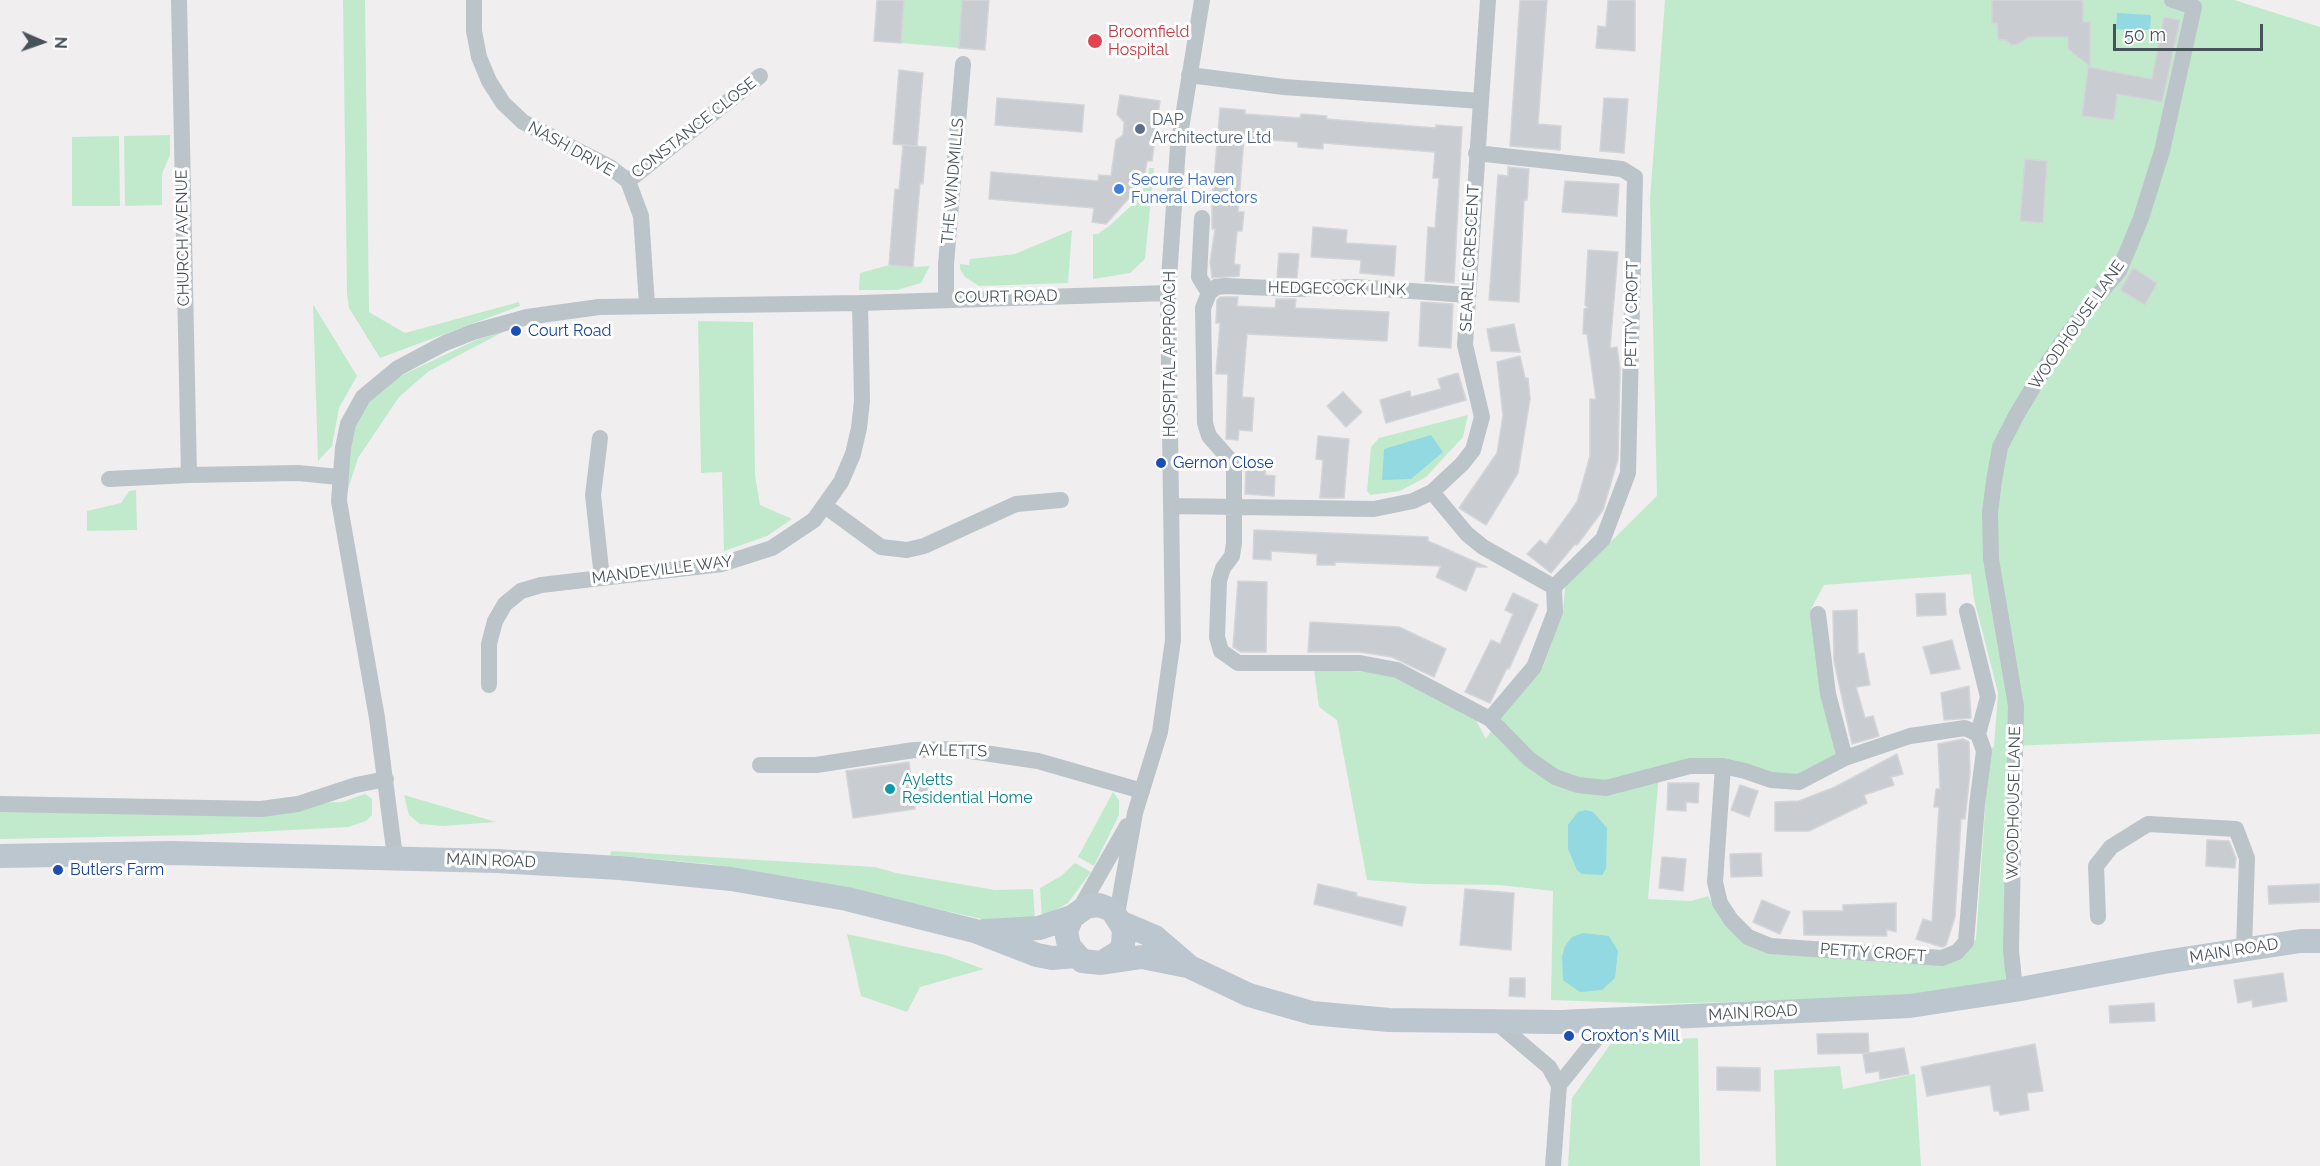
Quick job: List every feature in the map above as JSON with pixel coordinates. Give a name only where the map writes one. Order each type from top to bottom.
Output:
[{"type":"main road","name":"MAIN ROAD","points":[[0,856],[123,852],[396,857],[620,868],[731,879],[847,899],[975,931],[1037,955],[1052,958],[1075,956],[1091,963],[1142,957],[1190,967],[1249,996],[1312,1013],[1389,1020],[1496,1022],[1612,1019],[1910,1006],[2300,941],[2320,941]]},
{"type":"main road","name":"MAIN ROAD","points":[[975,931],[1039,928],[1099,905],[1155,937],[1190,967]]},
{"type":"main road","points":[[1075,913],[1066,931],[1066,939],[1075,956]]},
{"type":"main road","points":[[1101,963],[1114,957],[1123,945],[1120,919]]},
{"type":"street","name":"CHURCH AVENUE","points":[[179,0],[189,475]]},
{"type":"street","name":"NASH DRIVE","points":[[474,0],[474,31],[479,57],[489,81],[503,103],[523,122],[610,167],[628,181],[641,216],[647,305]]},
{"type":"street","name":"HOSPITAL APPROACH","points":[[1120,919],[1135,813],[1160,732],[1170,669],[1174,597],[1168,293],[1174,185],[1202,0]]},
{"type":"street","name":"SEARLE CRESCENT","points":[[1172,506],[1234,505],[1374,509],[1413,501],[1432,492],[1462,464],[1473,450],[1479,433],[1480,402],[1465,345],[1488,0]]},
{"type":"street","name":"WOODHOUSE LANE","points":[[2015,990],[2011,950],[2016,706],[1991,559],[1990,512],[1994,481],[2000,447],[2017,414],[2087,308],[2119,271],[2141,218],[2162,151],[2194,7],[2172,0]]},
{"type":"street","name":"THE WINDMILLS","points":[[946,299],[946,264],[963,64]]},
{"type":"street","points":[[1189,75],[1284,87],[1481,101]]},
{"type":"street","name":"CONSTANCE CLOSE","points":[[628,181],[760,76]]},
{"type":"street","name":"PETTY CROFT","points":[[1476,153],[1622,169],[1635,177],[1628,473],[1603,539],[1554,587]]},
{"type":"street","points":[[1202,218],[1199,277],[1209,293],[1203,308],[1205,423],[1209,436],[1230,460],[1234,471],[1232,555],[1223,568],[1219,581],[1216,637],[1221,651],[1228,658],[1238,663],[1380,665],[1397,670],[1490,719],[1529,759],[1555,777],[1578,785],[1606,788],[1690,766],[1723,766],[1771,780],[1799,782],[1845,758],[1910,736],[1965,728],[1978,734]]},
{"type":"street","name":"HEDGECOCK LINK","points":[[1209,293],[1216,287],[1225,286],[1296,289],[1355,286],[1468,295]]},
{"type":"street","name":"COURT ROAD","points":[[396,857],[377,718],[342,532],[339,477],[348,424],[355,409],[377,383],[398,368],[445,343],[510,322],[562,310],[647,305],[860,303],[1168,293]]},
{"type":"street","name":"MANDEVILLE WAY","points":[[489,685],[489,644],[495,621],[505,604],[521,591],[541,585],[697,569],[748,558],[772,548],[814,520],[841,483],[854,454],[862,401],[860,303]]},
{"type":"street","points":[[600,438],[593,495],[602,578]]},
{"type":"street","points":[[109,479],[286,473],[339,477]]},
{"type":"street","points":[[1432,492],[1467,534],[1483,547],[1554,587],[1555,612],[1534,667],[1490,719]]},
{"type":"street","points":[[825,506],[881,547],[907,550],[924,546],[1016,504],[1061,500]]},
{"type":"street","name":"PETTY CROFT","points":[[1723,766],[1715,882],[1720,903],[1731,920],[1748,937],[1770,946],[1942,958],[1957,952],[1966,942],[1977,805],[1984,751],[1978,734],[1988,697],[1967,611]]},
{"type":"street","points":[[1818,614],[1828,694],[1845,758]]},
{"type":"street","name":"AYLETTS","points":[[760,765],[816,765],[914,750],[969,749],[1038,761],[1142,791]]},
{"type":"street","points":[[0,804],[261,809],[298,804],[356,785],[386,779]]},
{"type":"street","name":"HOSPITAL APPROACH","points":[[1075,913],[1135,813]]},
{"type":"street","points":[[2098,917],[2096,866],[2111,847],[2120,841],[2148,824],[2236,829],[2247,858],[2244,950]]},
{"type":"street","points":[[1559,1085],[1612,1019]]},
{"type":"street","points":[[1496,1022],[1549,1067],[1559,1085],[1553,1166]]},
{"type":"green space","points":[[343,0],[365,0],[369,312],[405,333],[519,302],[520,306],[380,358],[349,308],[347,293]]},
{"type":"green space","points":[[904,0],[962,0],[959,48],[901,43]]},
{"type":"green space","points":[[1665,0],[2234,0],[2320,27],[2320,734],[2011,746],[2005,986],[1908,996],[1661,1004],[1551,1000],[1553,891],[1500,885],[1423,884],[1367,880],[1337,720],[1319,707],[1314,670],[1385,672],[1476,720],[1486,739],[1501,715],[1543,667],[1563,611],[1565,587],[1657,496],[1650,199]],"holes":[[[1971,574],[1974,599],[1998,693],[1994,746],[1989,752],[1976,939],[1962,957],[1742,941],[1720,917],[1708,896],[1691,901],[1648,899],[1659,774],[1798,774],[1836,755],[1811,609],[1824,585]]]},
{"type":"green space","points":[[170,135],[170,155],[162,174],[162,205],[125,206],[124,136]]},
{"type":"green space","points":[[119,136],[120,206],[72,206],[72,137]]},
{"type":"green space","points":[[1149,168],[1154,168],[1145,259],[1130,273],[1093,279],[1093,234],[1098,234],[1109,226],[1132,205],[1148,181]]},
{"type":"green space","points":[[1072,230],[1068,283],[979,286],[965,277],[960,269],[960,264],[969,265],[970,259],[1015,254]]},
{"type":"green space","points":[[889,265],[930,266],[921,283],[897,290],[859,290],[860,273]]},
{"type":"green space","points":[[313,304],[357,376],[339,408],[332,446],[318,461]]},
{"type":"green space","points":[[698,321],[753,322],[755,475],[760,505],[792,519],[767,536],[724,551],[722,472],[701,473]]},
{"type":"green space","points":[[505,331],[429,371],[399,397],[358,458],[343,505],[345,451],[361,410],[392,380],[476,340]]},
{"type":"green space","points":[[1468,415],[1463,437],[1426,477],[1400,491],[1370,495],[1367,491],[1371,447],[1379,438]]},
{"type":"green space","points":[[136,490],[137,530],[87,531],[87,511],[121,503],[129,491]]},
{"type":"green space","points":[[1113,792],[1119,800],[1119,815],[1094,866],[1078,857]]},
{"type":"green space","points":[[365,794],[372,799],[372,815],[366,821],[349,827],[195,835],[0,839],[0,811],[342,802]]},
{"type":"green space","points":[[404,795],[496,822],[443,826],[420,824],[409,815]]},
{"type":"green space","points":[[611,851],[875,867],[896,873],[995,890],[1033,889],[1035,920],[982,919],[808,880],[709,864],[610,855]]},
{"type":"green space","points":[[1075,863],[1091,872],[1068,903],[1042,918],[1040,888],[1061,876]]},
{"type":"green space","points":[[847,934],[945,955],[984,969],[920,987],[907,1012],[861,996]]},
{"type":"green space","points":[[1698,1038],[1700,1166],[1568,1166],[1572,1098],[1612,1042]]},
{"type":"green space","points":[[1840,1066],[1843,1089],[1915,1074],[1921,1166],[1776,1166],[1774,1070]]},
{"type":"water","points":[[2117,13],[2151,15],[2150,30],[2139,30],[2138,42],[2127,41],[2127,30],[2116,29]]},
{"type":"water","points":[[1431,435],[1443,452],[1411,479],[1382,480],[1384,449]]},
{"type":"water","points":[[1585,810],[1593,812],[1607,828],[1606,869],[1602,875],[1582,874],[1577,870],[1568,849],[1568,825],[1578,812]]},
{"type":"water","points":[[1583,933],[1609,936],[1618,951],[1615,978],[1602,990],[1580,992],[1563,980],[1562,957],[1565,946],[1572,937]]},
{"type":"building","points":[[877,0],[904,0],[901,43],[874,41]]},
{"type":"building","points":[[962,0],[989,0],[985,50],[959,48]]},
{"type":"building","points":[[1520,0],[1547,0],[1538,124],[1561,126],[1560,150],[1510,146]]},
{"type":"building","points":[[1608,0],[1635,0],[1635,51],[1596,48],[1598,26],[1606,27]]},
{"type":"building","points":[[1992,0],[2083,0],[2083,22],[2090,22],[2090,66],[2068,49],[2068,37],[2029,37],[2018,44],[2011,45],[2006,40],[1998,40],[1997,23],[1992,24]]},
{"type":"building","points":[[2164,17],[2180,20],[2162,102],[2117,94],[2114,120],[2082,116],[2088,67],[2152,79]]},
{"type":"building","points":[[899,70],[923,73],[917,146],[893,144]]},
{"type":"building","points":[[1120,95],[1160,101],[1152,161],[1147,161],[1144,181],[1106,224],[1092,222],[1094,208],[989,199],[991,172],[1098,181],[1099,175],[1111,176],[1116,140],[1123,135],[1124,122],[1117,114]]},
{"type":"building","points":[[997,98],[1084,105],[1082,132],[995,125]]},
{"type":"building","points":[[1604,98],[1628,99],[1624,153],[1600,151]]},
{"type":"building","points":[[1220,108],[1245,110],[1245,114],[1300,118],[1301,114],[1327,116],[1326,119],[1436,128],[1436,125],[1462,127],[1454,283],[1425,281],[1428,227],[1435,228],[1439,178],[1433,178],[1435,152],[1323,143],[1323,149],[1298,147],[1298,142],[1244,138],[1238,212],[1244,212],[1242,231],[1237,231],[1234,264],[1240,265],[1239,276],[1212,278],[1210,262],[1215,229],[1212,229],[1212,203]]},
{"type":"building","points":[[903,145],[926,147],[923,184],[920,183],[913,267],[889,265],[895,189],[899,190]]},
{"type":"building","points":[[2025,159],[2047,161],[2043,223],[2020,221]]},
{"type":"building","points":[[1508,167],[1529,169],[1527,200],[1524,200],[1519,302],[1489,300],[1498,175],[1508,176]]},
{"type":"building","points":[[1565,181],[1619,184],[1617,216],[1562,212]]},
{"type":"building","points":[[1313,227],[1347,230],[1346,243],[1396,246],[1394,276],[1360,273],[1361,260],[1311,257]]},
{"type":"building","points":[[1588,250],[1618,252],[1610,348],[1617,347],[1620,369],[1618,459],[1603,510],[1577,545],[1575,544],[1551,573],[1527,554],[1540,540],[1546,545],[1577,502],[1590,456],[1590,399],[1596,399],[1587,334],[1583,334],[1584,309],[1588,308],[1585,305]]},
{"type":"building","points":[[1279,253],[1299,254],[1297,278],[1277,278]]},
{"type":"building","points":[[2133,268],[2157,283],[2145,305],[2120,290]]},
{"type":"building","points":[[1220,297],[1238,297],[1237,306],[1275,308],[1276,299],[1296,299],[1295,308],[1389,312],[1387,341],[1247,334],[1242,397],[1254,398],[1252,431],[1239,430],[1238,440],[1226,439],[1228,374],[1216,374],[1220,323],[1216,323],[1217,300]]},
{"type":"building","points":[[1421,302],[1453,304],[1451,348],[1419,346]]},
{"type":"building","points":[[1514,324],[1520,352],[1491,351],[1487,329]]},
{"type":"building","points":[[1520,356],[1525,378],[1528,378],[1530,399],[1518,473],[1486,525],[1459,508],[1497,453],[1503,416],[1497,362]]},
{"type":"building","points":[[1458,373],[1466,400],[1386,423],[1380,400],[1410,391],[1411,397],[1441,389],[1438,379]]},
{"type":"building","points":[[1343,392],[1362,412],[1346,427],[1327,406]]},
{"type":"building","points":[[1318,436],[1349,439],[1344,498],[1320,498],[1323,460],[1316,459]]},
{"type":"building","points":[[1246,463],[1266,464],[1265,475],[1275,476],[1274,496],[1245,494]]},
{"type":"building","points":[[1254,530],[1428,537],[1428,541],[1487,567],[1476,567],[1466,591],[1436,577],[1441,566],[1335,562],[1335,565],[1317,565],[1317,554],[1271,551],[1271,560],[1253,559]]},
{"type":"building","points":[[1238,581],[1267,582],[1266,652],[1241,652],[1233,647]]},
{"type":"building","points":[[1513,593],[1538,605],[1509,669],[1507,668],[1490,703],[1465,692],[1491,640],[1500,644],[1513,614],[1505,610]]},
{"type":"building","points":[[1945,593],[1946,615],[1917,616],[1916,594]]},
{"type":"building","points":[[1857,610],[1858,654],[1864,653],[1870,685],[1856,687],[1865,718],[1873,716],[1879,736],[1852,744],[1834,661],[1833,611]]},
{"type":"building","points":[[1310,622],[1399,627],[1446,649],[1434,677],[1392,657],[1360,652],[1308,652]]},
{"type":"building","points":[[1952,640],[1960,669],[1931,674],[1923,647]]},
{"type":"building","points":[[1969,686],[1971,718],[1944,720],[1941,693]]},
{"type":"building","points":[[1963,739],[1969,742],[1970,773],[1965,819],[1961,819],[1955,917],[1946,945],[1942,947],[1916,939],[1923,919],[1932,922],[1939,807],[1934,807],[1936,789],[1940,789],[1938,744]]},
{"type":"building","points":[[1897,754],[1903,774],[1891,777],[1894,785],[1864,795],[1867,803],[1809,831],[1775,831],[1775,802],[1799,801],[1835,787]]},
{"type":"building","name":"Ayletts Residential Home","points":[[909,762],[911,779],[930,776],[933,799],[914,802],[915,809],[853,818],[846,771]]},
{"type":"building","points":[[1668,783],[1699,783],[1698,803],[1686,802],[1686,811],[1667,810]]},
{"type":"building","points":[[1740,785],[1758,791],[1749,817],[1731,810]]},
{"type":"building","points":[[2207,840],[2229,841],[2236,858],[2235,868],[2206,866]]},
{"type":"building","points":[[1761,853],[1762,876],[1731,877],[1730,854]]},
{"type":"building","points":[[1662,857],[1686,859],[1683,891],[1659,888]]},
{"type":"building","points":[[1318,884],[1357,893],[1356,896],[1406,907],[1402,926],[1314,904]]},
{"type":"building","points":[[2320,884],[2320,902],[2269,904],[2268,886]]},
{"type":"building","points":[[1465,889],[1514,893],[1511,950],[1460,945]]},
{"type":"building","points":[[1762,900],[1790,912],[1780,934],[1753,922]]},
{"type":"building","points":[[1896,903],[1896,932],[1886,929],[1887,936],[1804,935],[1803,911],[1843,911],[1843,905]]},
{"type":"building","points":[[2283,973],[2287,1001],[2253,1007],[2252,1000],[2238,1003],[2234,980]]},
{"type":"building","points":[[1510,978],[1525,978],[1525,997],[1509,996]]},
{"type":"building","points":[[2154,1003],[2155,1021],[2110,1023],[2109,1006]]},
{"type":"building","points":[[1868,1033],[1869,1053],[1818,1054],[1817,1034]]},
{"type":"building","points":[[2035,1044],[2043,1091],[2027,1093],[2029,1110],[2000,1115],[1999,1111],[1994,1111],[1990,1085],[1927,1096],[1921,1067]]},
{"type":"building","points":[[1904,1048],[1909,1074],[1880,1079],[1879,1071],[1866,1073],[1863,1054]]},
{"type":"building","points":[[1717,1067],[1760,1068],[1760,1091],[1717,1090]]},
{"type":"place","name":"Broomfield Hospital","points":[[1095,41]]},
{"type":"place","name":"DAP Architecture Ltd","points":[[1140,129]]},
{"type":"place","name":"Secure Haven Funeral Directors","points":[[1119,189]]},
{"type":"place","name":"Court Road","points":[[516,331]]},
{"type":"place","name":"Gernon Close","points":[[1161,463]]},
{"type":"place","name":"Ayletts Residential Home","points":[[890,789]]},
{"type":"place","name":"Butlers Farm","points":[[58,870]]},
{"type":"place","name":"Croxton's Mill","points":[[1569,1036]]}]
